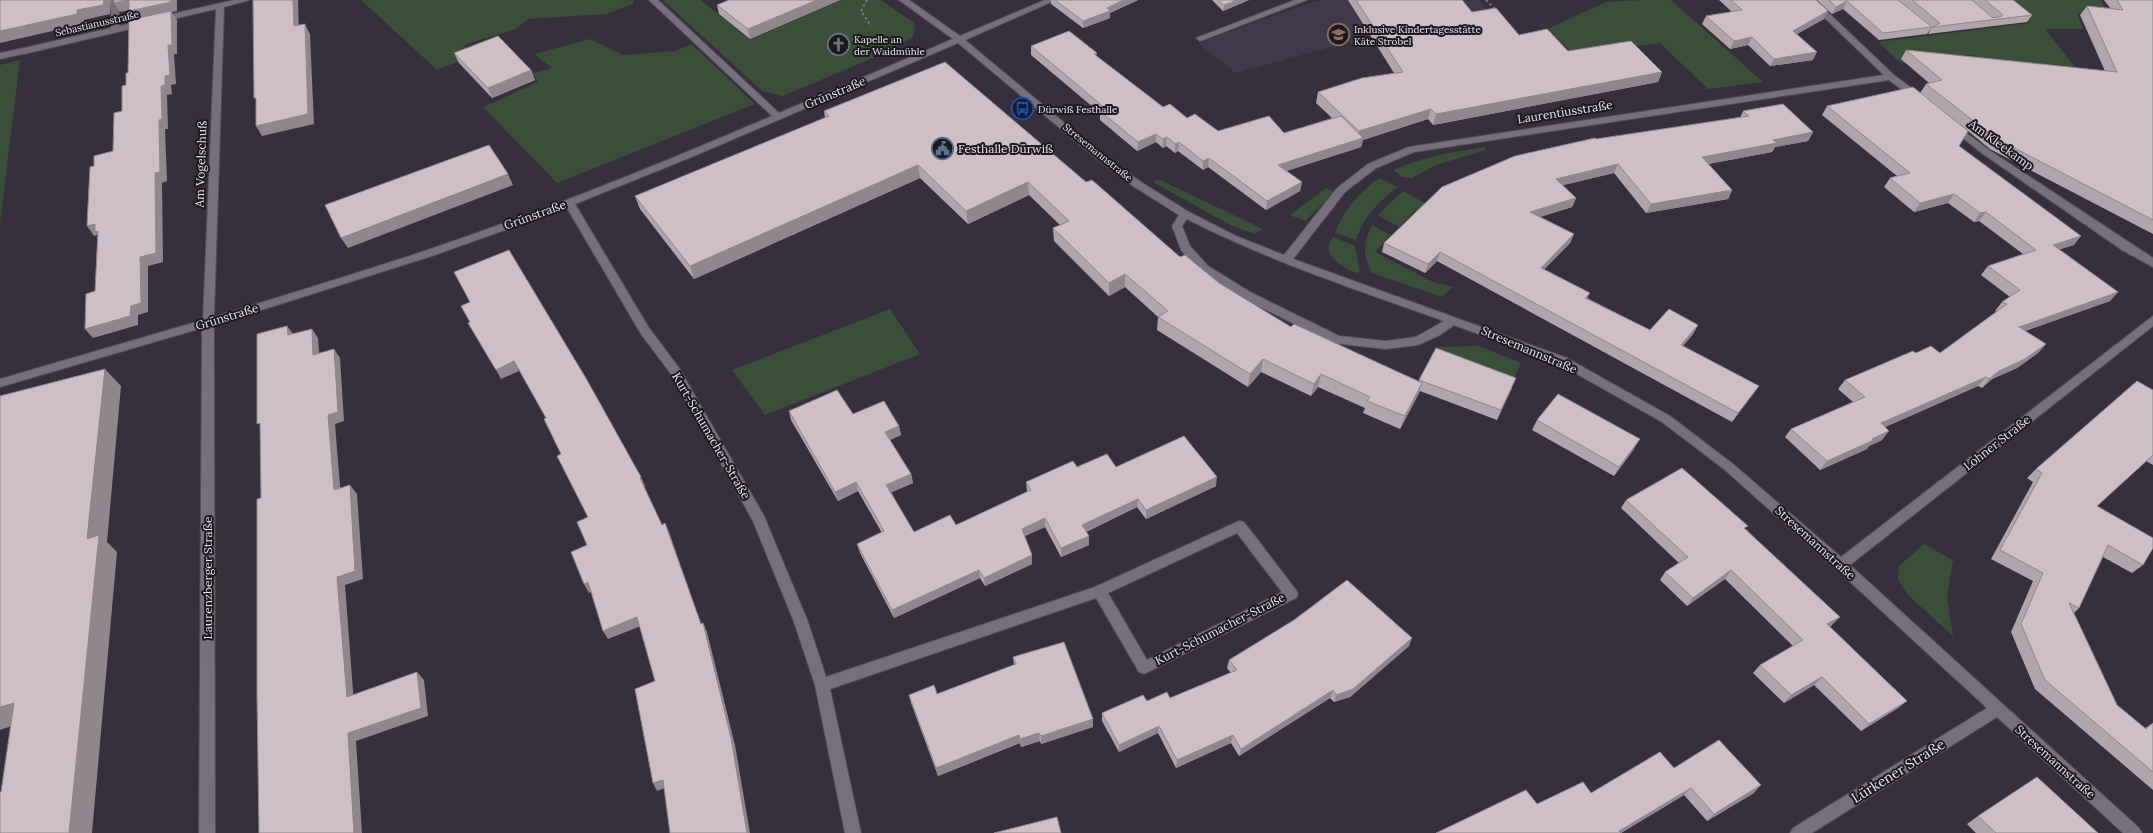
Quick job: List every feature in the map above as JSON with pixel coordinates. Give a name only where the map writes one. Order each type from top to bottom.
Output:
[{"type":"street","points":[[115,0],[115,30]]},
{"type":"street","name":"Sebastianusstraße","points":[[0,56],[245,0]]},
{"type":"street","points":[[653,0],[778,117]]},
{"type":"street","name":"Stresemannstraße","points":[[903,0],[959,39],[1100,157],[1137,184],[1185,214],[1232,238],[1286,260],[1453,320],[1563,362],[1666,418],[1729,467],[1841,565],[2134,833]]},
{"type":"street","name":"Grünstraße","points":[[0,383],[208,323],[392,266],[569,203],[778,117],[1052,0]]},
{"type":"street","points":[[1200,38],[1303,0]]},
{"type":"street","points":[[1810,0],[1892,76],[1927,105]]},
{"type":"street","name":"Am Vogelschuß","points":[[208,323],[220,6]]},
{"type":"street","name":"Laurentiusstraße","points":[[1286,260],[1341,190],[1372,166],[1412,149],[1892,76]]},
{"type":"street","name":"Am Kleekamp","points":[[1944,119],[1986,152],[2126,247],[2153,263]]},
{"type":"street","name":"Kurt-Schumacher-Straße","points":[[569,203],[645,331],[675,371],[759,520],[801,622],[822,686],[853,833]]},
{"type":"street","points":[[1185,214],[1177,226],[1185,247],[1204,268],[1248,296],[1337,340],[1386,345],[1418,342],[1453,320]]},
{"type":"street","name":"Lohner Straße","points":[[1841,565],[2153,320]]},
{"type":"street","name":"Laurenzberger Straße","points":[[207,833],[208,323]]},
{"type":"street","name":"Kurt-Schumacher-Straße","points":[[822,686],[1099,591],[1239,526],[1291,594],[1144,668],[1099,591]]},
{"type":"street","name":"Lürkener Straße","points":[[1798,833],[1997,709]]},
{"type":"path","points":[[867,0],[861,11],[871,26]]},
{"type":"path","points":[[1486,0],[1498,13]]},
{"type":"shaded area","name":"Inklusive Kindertagesstätte Käte Strobel","points":[[1478,0],[1506,28],[1358,49],[1349,42],[1236,73],[1198,43],[1315,1]]},
{"type":"green space","points":[[361,0],[634,0],[633,4],[606,14],[528,19],[516,29],[463,45],[474,55],[437,70]]},
{"type":"green space","points":[[663,0],[701,0],[750,40],[841,0],[881,0],[914,23],[915,31],[912,38],[880,55],[783,96],[762,91]]},
{"type":"green space","points":[[1671,0],[1763,82],[1708,89],[1660,43],[1574,54],[1547,29],[1606,2]]},
{"type":"green space","points":[[2001,0],[2101,0],[2108,16],[2077,13],[2083,29],[2045,29],[2075,67],[2029,72],[2018,92],[1973,55],[1901,63],[1878,42],[2030,23]]},
{"type":"green space","points":[[590,39],[623,55],[676,51],[691,44],[755,104],[557,183],[483,107],[538,82],[533,73],[552,68],[534,54]]},
{"type":"green space","points":[[20,60],[0,223],[0,65]]},
{"type":"green space","points":[[1484,147],[1486,150],[1436,165],[1412,178],[1402,177],[1393,170],[1427,158]]},
{"type":"green space","points":[[1379,178],[1398,187],[1372,210],[1363,224],[1356,240],[1335,233],[1352,202]]},
{"type":"green space","points":[[1158,179],[1263,229],[1255,234],[1230,225],[1153,182]]},
{"type":"green space","points":[[1326,188],[1334,192],[1305,221],[1290,215]]},
{"type":"green space","points":[[1404,191],[1468,229],[1462,234],[1415,211],[1399,227],[1378,215]]},
{"type":"green space","points":[[1372,225],[1390,235],[1375,252],[1433,282],[1453,287],[1442,297],[1372,273],[1365,254],[1365,244]]},
{"type":"green space","points":[[1333,237],[1355,246],[1360,272],[1356,273],[1351,271],[1334,260],[1329,249],[1329,243]]},
{"type":"green space","points":[[890,309],[920,354],[765,415],[732,370]]},
{"type":"green space","points":[[1479,346],[1521,363],[1512,383],[1435,354],[1438,347]]},
{"type":"green space","points":[[1924,544],[1953,560],[1947,597],[1953,636],[1909,596],[1898,580],[1899,566]]},
{"type":"building","points":[[0,0],[104,0],[103,5],[77,10],[77,14],[0,31]]},
{"type":"building","points":[[114,0],[126,0],[114,3]]},
{"type":"building","points":[[129,0],[171,0],[171,2],[129,11]]},
{"type":"building","points":[[253,0],[293,0],[294,26],[305,24],[308,114],[256,126],[256,98],[254,98]]},
{"type":"building","points":[[729,0],[817,0],[748,29],[717,5]]},
{"type":"building","points":[[1055,0],[1123,0],[1107,8],[1110,11],[1083,21]]},
{"type":"building","points":[[1218,0],[1237,0],[1224,5]]},
{"type":"building","points":[[1356,0],[1462,0],[1472,12],[1496,8],[1519,35],[1547,29],[1568,51],[1631,41],[1662,72],[1436,114],[1431,109],[1359,131],[1318,92],[1362,78],[1403,72]]},
{"type":"building","points":[[1731,0],[1816,0],[1828,11],[1793,31],[1817,52],[1774,59],[1752,37],[1734,41],[1706,16],[1742,10]]},
{"type":"building","points":[[1829,0],[1898,0],[1932,27],[1883,33],[1847,1],[1836,7]]},
{"type":"building","points":[[1912,0],[1972,0],[1993,18],[2002,16],[2002,14],[1985,0],[2013,0],[2032,15],[1932,27],[1940,23]]},
{"type":"building","points":[[2117,0],[2153,0],[2153,220],[1997,139],[1926,84],[1942,80],[1906,50],[2117,72],[2087,6],[2123,10]]},
{"type":"building","points":[[171,11],[172,45],[168,45],[170,75],[165,76],[165,85],[161,86],[162,119],[159,120],[160,172],[155,173],[156,253],[140,257],[141,303],[131,306],[130,316],[85,329],[86,294],[95,291],[98,231],[95,232],[95,224],[87,226],[90,167],[94,166],[94,156],[113,151],[114,113],[122,111],[122,86],[126,85],[126,73],[128,73],[129,20]]},
{"type":"building","points":[[1069,31],[1097,53],[1094,54],[1163,107],[1170,104],[1187,118],[1195,114],[1218,131],[1269,116],[1284,133],[1341,116],[1363,138],[1278,165],[1302,182],[1267,201],[1209,158],[1203,161],[1179,142],[1175,144],[1167,137],[1163,139],[1156,134],[1138,142],[1100,111],[1105,108],[1031,46]]},
{"type":"building","points":[[498,36],[531,70],[488,88],[454,53]]},
{"type":"building","points":[[945,62],[1086,182],[1092,180],[1180,257],[1185,255],[1219,283],[1291,327],[1294,324],[1422,383],[1405,416],[1367,401],[1370,397],[1321,374],[1314,384],[1263,359],[1250,374],[1158,317],[1168,311],[1125,274],[1109,283],[1053,228],[1069,221],[1028,182],[966,211],[918,165],[690,266],[635,196],[829,116],[824,111]]},
{"type":"building","points":[[1913,87],[1968,131],[1959,146],[2081,236],[2053,245],[2118,292],[2019,327],[2046,344],[2025,359],[1999,371],[1989,379],[1986,377],[1881,423],[1889,431],[1872,439],[1874,440],[1827,461],[1791,429],[1865,397],[1845,380],[1913,351],[1916,353],[1931,346],[1940,353],[2007,304],[2002,302],[2020,290],[1988,266],[2036,250],[1986,212],[1980,213],[1954,194],[1920,203],[1890,178],[1910,173],[1827,106]]},
{"type":"building","points":[[1783,104],[1813,132],[1773,140],[1777,143],[1702,157],[1732,190],[1651,204],[1618,164],[1556,179],[1576,198],[1530,212],[1574,234],[1541,268],[1590,293],[1585,298],[1650,330],[1669,309],[1698,325],[1681,345],[1759,386],[1738,413],[1440,252],[1428,264],[1384,243],[1442,187],[1515,156],[1595,138],[1749,116],[1743,111]]},
{"type":"building","points":[[489,145],[508,174],[341,238],[325,205]]},
{"type":"building","points":[[509,250],[587,380],[641,477],[640,478],[662,525],[665,523],[701,624],[703,623],[731,738],[747,833],[670,833],[663,780],[653,783],[635,689],[655,681],[637,617],[603,631],[588,582],[584,584],[571,552],[587,545],[577,522],[588,517],[557,456],[561,454],[544,419],[546,418],[514,361],[496,370],[468,323],[470,322],[461,306],[470,302],[454,272]]},
{"type":"building","points":[[287,326],[288,335],[312,329],[313,355],[334,349],[338,412],[328,415],[334,490],[350,485],[355,571],[337,577],[347,697],[417,672],[421,708],[348,733],[354,833],[259,833],[257,499],[261,498],[260,423],[257,424],[257,334]]},
{"type":"building","points":[[1436,348],[1516,378],[1501,410],[1419,380]]},
{"type":"building","points":[[105,369],[87,539],[99,535],[69,833],[0,833],[0,792],[14,703],[0,707],[0,396]]},
{"type":"building","points":[[2137,381],[2153,390],[2153,455],[2097,506],[2153,538],[2153,548],[2143,565],[2108,545],[2079,608],[2069,603],[2117,705],[2146,729],[2153,723],[2153,772],[2045,680],[2021,624],[2043,573],[2000,550],[2042,473],[2036,469]]},
{"type":"building","points":[[837,390],[853,414],[884,401],[899,426],[885,432],[911,474],[886,485],[914,532],[950,515],[956,525],[1031,490],[1026,482],[1073,461],[1077,467],[1107,454],[1116,467],[1184,436],[1217,477],[1146,510],[1138,499],[1082,525],[1089,536],[1061,548],[1045,518],[1022,529],[1032,555],[984,578],[979,570],[892,610],[857,544],[884,531],[856,482],[835,492],[789,411]]},
{"type":"building","points":[[1558,394],[1640,439],[1619,467],[1537,420]]},
{"type":"building","points":[[1682,468],[1748,526],[1744,528],[1840,617],[1827,624],[1907,701],[1869,724],[1822,677],[1791,695],[1760,665],[1803,640],[1731,570],[1693,598],[1665,572],[1688,557],[1626,500]]},
{"type":"building","points":[[1347,580],[1412,638],[1353,689],[1336,695],[1333,690],[1241,749],[1233,735],[1177,760],[1159,726],[1119,745],[1102,713],[1143,695],[1147,701],[1167,692],[1170,698],[1237,670],[1229,660],[1294,620]]},
{"type":"building","points":[[1064,642],[1093,719],[1041,736],[1039,733],[1020,739],[1019,735],[936,768],[909,695],[934,685],[937,694],[1016,664],[1013,657]]},
{"type":"building","points":[[1719,740],[1761,785],[1714,814],[1691,788],[1619,831],[1621,833],[1436,833],[1526,790],[1537,804],[1583,782],[1591,793],[1660,752],[1674,768]]},
{"type":"building","points":[[2037,777],[2098,833],[1996,833],[1978,816]]},
{"type":"building","points":[[1057,817],[1061,833],[994,833]]},
{"type":"place","name":"Inklusive Kindertagesstätte Käte Strobel","points":[[1338,35]]},
{"type":"place","name":"Kapelle an der Waidmühle","points":[[839,45]]},
{"type":"place","name":"Dürwiß Festhalle","points":[[1022,109]]},
{"type":"place","name":"Festhalle Dürwiß","points":[[942,149]]}]
